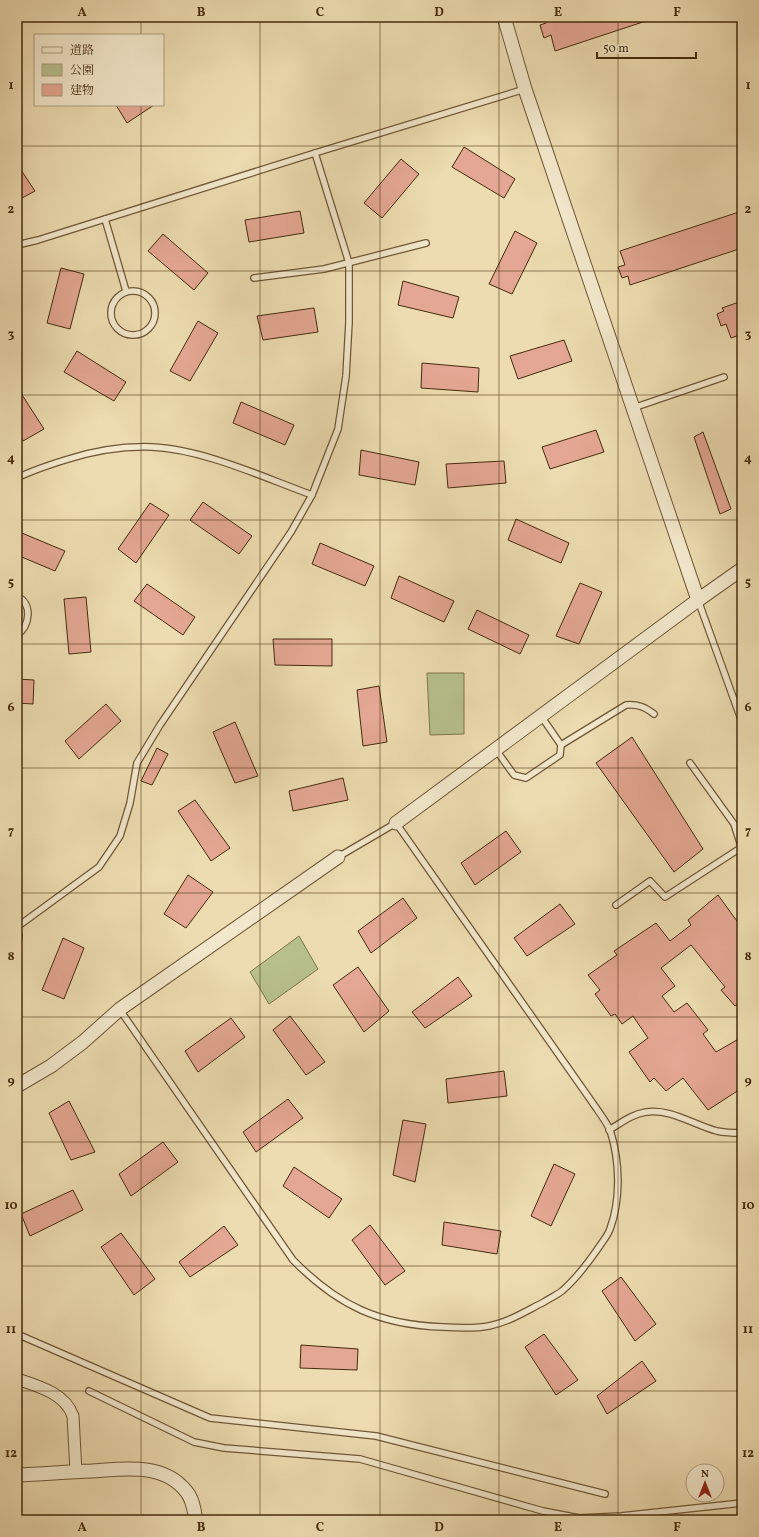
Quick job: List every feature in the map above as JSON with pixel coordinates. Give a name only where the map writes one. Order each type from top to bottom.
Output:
[{"type":"street","points":[[504,17],[525,89],[698,600]]},
{"type":"street","points":[[396,823],[742,569]]},
{"type":"street","points":[[17,1086],[51,1066],[83,1042],[120,1009],[338,857]]},
{"type":"street","points":[[17,1379],[42,1388],[62,1399],[70,1408],[73,1416],[76,1472]]},
{"type":"street","points":[[17,1475],[136,1468],[158,1472],[175,1480],[187,1492],[194,1506],[196,1520]]},
{"type":"lane","points":[[17,245],[38,240],[525,89]]},
{"type":"lane","points":[[17,926],[99,867],[120,836],[130,803],[137,763],[160,725],[291,532],[312,495],[338,429],[346,376],[349,322],[349,263],[315,153]]},
{"type":"lane","points":[[105,219],[126,291]]},
{"type":"lane","points":[[254,278],[324,269],[426,243]]},
{"type":"lane","points":[[126,291],[138,291],[146,294],[156,309],[155,319],[151,327],[142,334],[130,336],[121,332],[115,327],[111,318],[110,311],[113,303],[117,296],[126,291]]},
{"type":"lane","points":[[633,408],[724,377]]},
{"type":"lane","points":[[17,478],[30,471],[76,456],[126,448],[153,447],[174,450],[212,459],[312,495]]},
{"type":"lane","points":[[17,596],[26,604],[28,614],[27,623],[22,631],[17,635]]},
{"type":"lane","points":[[698,600],[742,722]]},
{"type":"lane","points":[[561,745],[626,705],[638,704],[654,714]]},
{"type":"lane","points":[[496,750],[514,775],[526,778],[560,756],[561,745],[541,716]]},
{"type":"lane","points":[[616,905],[650,881],[665,897],[742,848],[734,824],[690,763]]},
{"type":"lane","points":[[120,1009],[293,1260],[310,1277],[332,1295],[384,1320],[410,1325],[462,1328],[488,1326],[512,1318],[561,1292],[588,1263],[610,1230],[615,1208],[618,1180],[610,1130],[592,1102],[396,823],[338,857]]},
{"type":"lane","points":[[17,930],[19,936],[17,947]]},
{"type":"lane","points":[[610,1130],[632,1116],[645,1112],[657,1111],[716,1131],[742,1133]]},
{"type":"lane","points":[[17,1334],[210,1418],[376,1436],[605,1494]]},
{"type":"lane","points":[[89,1391],[194,1442],[224,1448],[360,1459],[543,1511],[579,1518],[621,1516],[742,1503]]},
{"type":"green space","points":[[427,673],[464,673],[464,734],[430,735]]},
{"type":"green space","points":[[299,936],[318,969],[269,1004],[250,972]]},
{"type":"building","points":[[545,17],[652,17],[652,19],[555,51],[551,35],[544,38],[540,25],[546,23]]},
{"type":"building","points":[[117,106],[152,106],[127,123]]},
{"type":"building","points":[[464,147],[515,179],[504,198],[452,167]]},
{"type":"building","points":[[401,159],[419,174],[382,218],[364,203]]},
{"type":"building","points":[[17,164],[35,191],[22,198],[17,189]]},
{"type":"building","points":[[300,211],[304,233],[249,242],[245,220]]},
{"type":"building","points":[[742,211],[742,248],[630,285],[628,276],[622,278],[618,267],[625,265],[620,251]]},
{"type":"building","points":[[515,231],[537,243],[512,294],[489,284]]},
{"type":"building","points":[[163,234],[208,273],[194,290],[148,251]]},
{"type":"building","points":[[61,268],[84,274],[70,329],[47,323]]},
{"type":"building","points":[[403,281],[459,297],[453,318],[398,305]]},
{"type":"building","points":[[742,301],[742,334],[731,338],[726,324],[721,326],[717,314],[724,311],[722,308]]},
{"type":"building","points":[[314,308],[318,332],[263,340],[257,316]]},
{"type":"building","points":[[198,321],[218,333],[190,381],[170,371]]},
{"type":"building","points":[[564,340],[572,361],[518,379],[510,356]]},
{"type":"building","points":[[77,351],[126,382],[114,401],[64,372]]},
{"type":"building","points":[[422,363],[479,368],[478,392],[421,388]]},
{"type":"building","points":[[17,387],[44,429],[23,441],[17,430]]},
{"type":"building","points":[[241,402],[294,425],[285,445],[233,423]]},
{"type":"building","points":[[596,430],[604,452],[550,469],[542,447]]},
{"type":"building","points":[[703,432],[731,509],[720,514],[694,437]]},
{"type":"building","points":[[361,450],[419,462],[415,485],[359,475]]},
{"type":"building","points":[[504,461],[506,483],[448,488],[446,464]]},
{"type":"building","points":[[203,502],[252,536],[239,554],[190,520]]},
{"type":"building","points":[[150,503],[169,515],[136,563],[118,549]]},
{"type":"building","points":[[516,519],[569,543],[561,563],[508,540]]},
{"type":"building","points":[[17,531],[65,551],[55,571],[17,555]]},
{"type":"building","points":[[320,543],[374,566],[365,586],[312,564]]},
{"type":"building","points":[[399,576],[454,601],[444,622],[391,598]]},
{"type":"building","points":[[580,583],[602,592],[579,644],[556,636]]},
{"type":"building","points":[[147,584],[195,617],[183,635],[134,601]]},
{"type":"building","points":[[86,597],[91,652],[69,654],[64,599]]},
{"type":"building","points":[[477,610],[529,635],[520,654],[468,629]]},
{"type":"building","points":[[273,639],[332,639],[332,666],[275,665]]},
{"type":"building","points":[[17,679],[34,680],[33,704],[17,703]]},
{"type":"building","points":[[379,686],[387,742],[363,746],[357,690]]},
{"type":"building","points":[[106,704],[121,721],[79,759],[65,741]]},
{"type":"building","points":[[235,722],[258,776],[235,783],[213,732]]},
{"type":"building","points":[[632,737],[703,849],[674,872],[596,763]]},
{"type":"building","points":[[157,748],[168,754],[152,785],[141,781]]},
{"type":"building","points":[[343,778],[348,800],[293,811],[289,791]]},
{"type":"building","points":[[195,800],[230,848],[211,861],[178,811]]},
{"type":"building","points":[[506,831],[521,852],[475,885],[461,863]]},
{"type":"building","points":[[188,875],[213,892],[186,928],[164,914]]},
{"type":"building","points":[[718,895],[742,928],[742,1001],[735,1006],[721,990],[725,987],[691,945],[661,968],[675,986],[662,996],[674,1012],[687,1003],[708,1030],[703,1034],[716,1052],[742,1037],[742,1088],[708,1110],[683,1078],[666,1091],[654,1078],[650,1082],[629,1052],[648,1038],[633,1016],[622,1024],[615,1014],[611,1016],[595,994],[600,990],[588,975],[617,955],[614,951],[656,923],[670,941],[691,925],[688,920]]},
{"type":"building","points":[[403,898],[417,918],[371,953],[358,931]]},
{"type":"building","points":[[560,904],[575,924],[527,956],[514,938]]},
{"type":"building","points":[[63,938],[84,948],[64,999],[42,990]]},
{"type":"building","points":[[358,967],[389,1011],[364,1032],[333,985]]},
{"type":"building","points":[[458,977],[472,996],[425,1028],[412,1012]]},
{"type":"building","points":[[290,1016],[325,1062],[306,1075],[273,1030]]},
{"type":"building","points":[[231,1018],[245,1037],[198,1072],[185,1051]]},
{"type":"building","points":[[504,1071],[507,1096],[448,1103],[446,1079]]},
{"type":"building","points":[[288,1099],[303,1118],[256,1152],[243,1132]]},
{"type":"building","points":[[69,1101],[95,1152],[71,1160],[49,1113]]},
{"type":"building","points":[[403,1120],[426,1124],[415,1182],[393,1175]]},
{"type":"building","points":[[163,1142],[178,1162],[131,1196],[119,1174]]},
{"type":"building","points":[[554,1164],[575,1174],[551,1226],[531,1216]]},
{"type":"building","points":[[294,1167],[342,1199],[329,1218],[283,1186]]},
{"type":"building","points":[[73,1190],[83,1210],[30,1236],[21,1214]]},
{"type":"building","points":[[444,1222],[501,1231],[497,1254],[442,1245]]},
{"type":"building","points":[[370,1225],[405,1271],[385,1285],[352,1240]]},
{"type":"building","points":[[224,1226],[238,1245],[190,1277],[179,1262]]},
{"type":"building","points":[[121,1233],[155,1279],[134,1295],[101,1247]]},
{"type":"building","points":[[621,1277],[656,1324],[635,1341],[602,1291]]},
{"type":"building","points":[[544,1334],[578,1380],[556,1395],[525,1347]]},
{"type":"building","points":[[301,1345],[358,1349],[357,1370],[300,1368]]},
{"type":"building","points":[[642,1361],[656,1381],[607,1414],[597,1396]]}]
